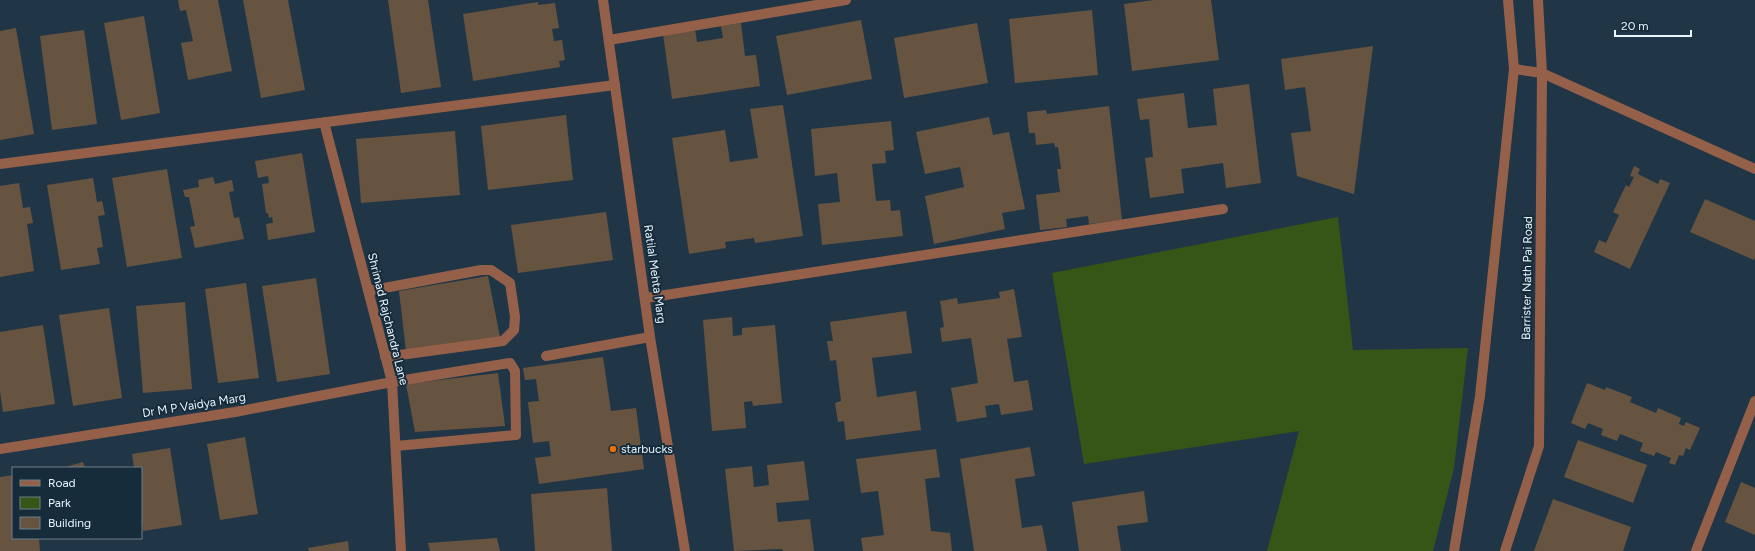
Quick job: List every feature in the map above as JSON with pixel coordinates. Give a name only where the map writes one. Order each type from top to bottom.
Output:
[{"type":"street","name":"Ratilal Mehta Marg","points":[[603,0],[646,298],[650,337],[685,551]]},
{"type":"street","points":[[609,40],[846,0]]},
{"type":"street","points":[[1454,551],[1480,396],[1514,69],[1508,0]]},
{"type":"street","name":"Barrister Nath Pai Road","points":[[1505,551],[1538,446],[1542,73],[1538,0]]},
{"type":"street","points":[[1514,69],[1542,73],[1755,169]]},
{"type":"street","points":[[0,164],[615,84]]},
{"type":"street","name":"Shrimad Rajchandra Lane","points":[[324,122],[392,382],[401,551]]},
{"type":"street","points":[[646,298],[1223,209]]},
{"type":"street","points":[[368,291],[481,270],[491,270],[510,283],[515,318],[514,330],[503,341],[385,357]]},
{"type":"street","points":[[546,356],[650,337]]},
{"type":"street","name":"Dr M P Vaidya Marg","points":[[0,449],[235,412],[392,382],[510,363],[515,370],[516,435],[396,446]]},
{"type":"street","points":[[1696,551],[1755,401]]},
{"type":"green space","points":[[1338,217],[1353,350],[1468,348],[1454,468],[1433,551],[1267,551],[1299,431],[1084,464],[1052,273]]},
{"type":"building","points":[[178,0],[218,0],[232,71],[188,80],[181,43],[193,41],[186,10],[180,11]]},
{"type":"building","points":[[243,0],[288,0],[305,90],[261,98]]},
{"type":"building","points":[[388,0],[428,0],[441,87],[401,93]]},
{"type":"building","points":[[1154,0],[1211,0],[1219,60],[1132,71],[1124,4]]},
{"type":"building","points":[[538,2],[538,5],[555,3],[559,28],[552,29],[554,41],[562,40],[565,60],[559,61],[560,67],[473,81],[463,14]]},
{"type":"building","points":[[1092,10],[1098,75],[1015,83],[1009,19]]},
{"type":"building","points":[[144,16],[160,113],[121,120],[104,23]]},
{"type":"building","points":[[861,20],[872,79],[787,95],[776,36]]},
{"type":"building","points":[[741,23],[745,56],[756,55],[760,86],[672,99],[663,34],[695,29],[697,42],[723,38],[721,26]]},
{"type":"building","points":[[977,23],[988,83],[904,98],[894,38]]},
{"type":"building","points":[[16,28],[34,134],[0,140],[0,31]]},
{"type":"building","points":[[84,30],[97,124],[52,130],[40,36]]},
{"type":"building","points":[[1373,46],[1354,194],[1297,176],[1291,133],[1311,131],[1305,87],[1285,90],[1281,59]]},
{"type":"building","points":[[1249,84],[1261,183],[1226,188],[1223,163],[1181,169],[1184,193],[1150,198],[1145,158],[1153,157],[1149,119],[1140,120],[1137,99],[1184,93],[1188,128],[1217,125],[1213,89]]},
{"type":"building","points":[[783,105],[803,236],[755,243],[754,238],[725,242],[726,248],[689,254],[672,138],[725,130],[730,162],[758,158],[750,109]]},
{"type":"building","points":[[1109,106],[1122,220],[1089,224],[1088,216],[1066,219],[1067,227],[1040,230],[1036,195],[1060,192],[1057,169],[1061,169],[1058,147],[1055,147],[1054,143],[1036,145],[1035,133],[1029,133],[1027,112],[1046,110],[1047,114]]},
{"type":"building","points":[[566,115],[573,180],[488,190],[481,126]]},
{"type":"building","points":[[989,117],[993,135],[1009,132],[1025,209],[1002,213],[1005,229],[934,244],[925,196],[964,187],[960,167],[925,174],[916,132]]},
{"type":"building","points":[[891,121],[894,150],[885,151],[886,163],[872,164],[876,201],[890,200],[891,211],[900,210],[903,236],[822,245],[818,204],[840,202],[837,173],[815,176],[811,129]]},
{"type":"building","points":[[455,131],[460,195],[361,203],[356,139]]},
{"type":"building","points":[[302,153],[315,232],[268,240],[266,224],[273,223],[272,217],[269,218],[268,213],[266,213],[262,184],[269,183],[268,176],[258,178],[255,161]]},
{"type":"building","points":[[1634,166],[1640,169],[1638,174],[1658,184],[1660,179],[1670,183],[1630,269],[1594,252],[1599,240],[1606,243],[1619,215],[1613,212],[1626,185],[1629,187],[1634,177],[1630,176]]},
{"type":"building","points":[[167,169],[182,258],[127,267],[112,178]]},
{"type":"building","points":[[213,177],[215,184],[232,180],[234,191],[229,192],[234,218],[239,217],[244,239],[195,248],[190,227],[195,226],[189,197],[185,197],[183,190],[199,187],[198,180]]},
{"type":"building","points":[[93,178],[97,202],[102,201],[105,215],[98,216],[103,247],[97,248],[100,264],[61,270],[47,185]]},
{"type":"building","points":[[19,183],[23,208],[30,207],[33,223],[27,224],[34,271],[0,277],[0,186]]},
{"type":"building","points":[[1705,199],[1755,221],[1754,260],[1690,232]]},
{"type":"building","points":[[606,212],[613,260],[518,273],[511,225]]},
{"type":"building","points":[[488,276],[500,337],[406,351],[399,291]]},
{"type":"building","points":[[316,278],[330,374],[277,382],[262,286]]},
{"type":"building","points":[[246,283],[259,378],[218,383],[205,289]]},
{"type":"building","points":[[1014,289],[1022,337],[1007,339],[1014,382],[1028,380],[1033,410],[1001,415],[999,404],[985,406],[987,417],[957,422],[951,388],[978,383],[971,338],[942,342],[940,328],[944,327],[940,301],[957,298],[958,304],[1000,298],[999,292]]},
{"type":"building","points":[[185,302],[192,389],[143,393],[136,306]]},
{"type":"building","points":[[109,308],[122,398],[73,406],[59,315]]},
{"type":"building","points":[[906,311],[912,353],[872,358],[877,397],[916,391],[921,430],[846,440],[844,421],[838,422],[835,403],[841,401],[836,360],[830,361],[827,341],[833,341],[830,322]]},
{"type":"building","points":[[732,317],[733,336],[742,335],[742,328],[775,325],[782,403],[753,406],[752,401],[744,402],[746,428],[712,431],[703,320]]},
{"type":"building","points":[[43,325],[55,404],[3,412],[0,391],[0,332]]},
{"type":"building","points":[[603,357],[611,411],[636,408],[644,469],[539,484],[535,458],[551,456],[549,441],[533,443],[528,402],[539,401],[536,379],[525,380],[523,368]]},
{"type":"building","points":[[498,373],[505,426],[415,432],[406,384]]},
{"type":"building","points":[[1587,383],[1605,390],[1606,387],[1632,397],[1630,402],[1656,413],[1658,408],[1681,418],[1679,424],[1684,426],[1686,422],[1700,428],[1690,450],[1686,448],[1683,456],[1679,455],[1675,465],[1669,463],[1671,458],[1656,452],[1654,456],[1640,451],[1643,443],[1620,434],[1617,441],[1601,435],[1603,429],[1588,423],[1585,429],[1571,423]]},
{"type":"building","points":[[245,437],[258,514],[220,520],[207,444]]},
{"type":"building","points":[[1578,440],[1647,465],[1633,503],[1564,477]]},
{"type":"building","points":[[1030,447],[1035,476],[1015,479],[1022,528],[1042,525],[1047,551],[974,551],[960,459]]},
{"type":"building","points":[[170,448],[182,525],[143,531],[142,467],[134,467],[132,454]]},
{"type":"building","points":[[936,449],[940,477],[925,479],[931,531],[950,533],[952,551],[863,551],[861,538],[884,535],[878,491],[861,493],[856,459]]},
{"type":"building","points":[[804,461],[809,500],[776,503],[778,522],[810,519],[814,551],[783,551],[782,549],[734,551],[725,469],[752,466],[754,487],[769,485],[767,465]]},
{"type":"building","points":[[83,462],[85,467],[66,467]]},
{"type":"building","points":[[12,475],[12,539],[39,539],[40,551],[0,551],[0,477]]},
{"type":"building","points":[[1741,482],[1755,488],[1755,535],[1725,522]]},
{"type":"building","points":[[607,488],[612,551],[535,551],[531,494]]},
{"type":"building","points":[[1144,491],[1148,522],[1117,526],[1121,551],[1079,551],[1072,502]]},
{"type":"building","points":[[1553,499],[1631,527],[1623,551],[1534,551]]},
{"type":"building","points":[[497,538],[500,551],[430,551],[428,543]]},
{"type":"building","points":[[348,541],[349,551],[309,551],[308,548]]},
{"type":"place","name":"starbucks","points":[[613,449]]}]
